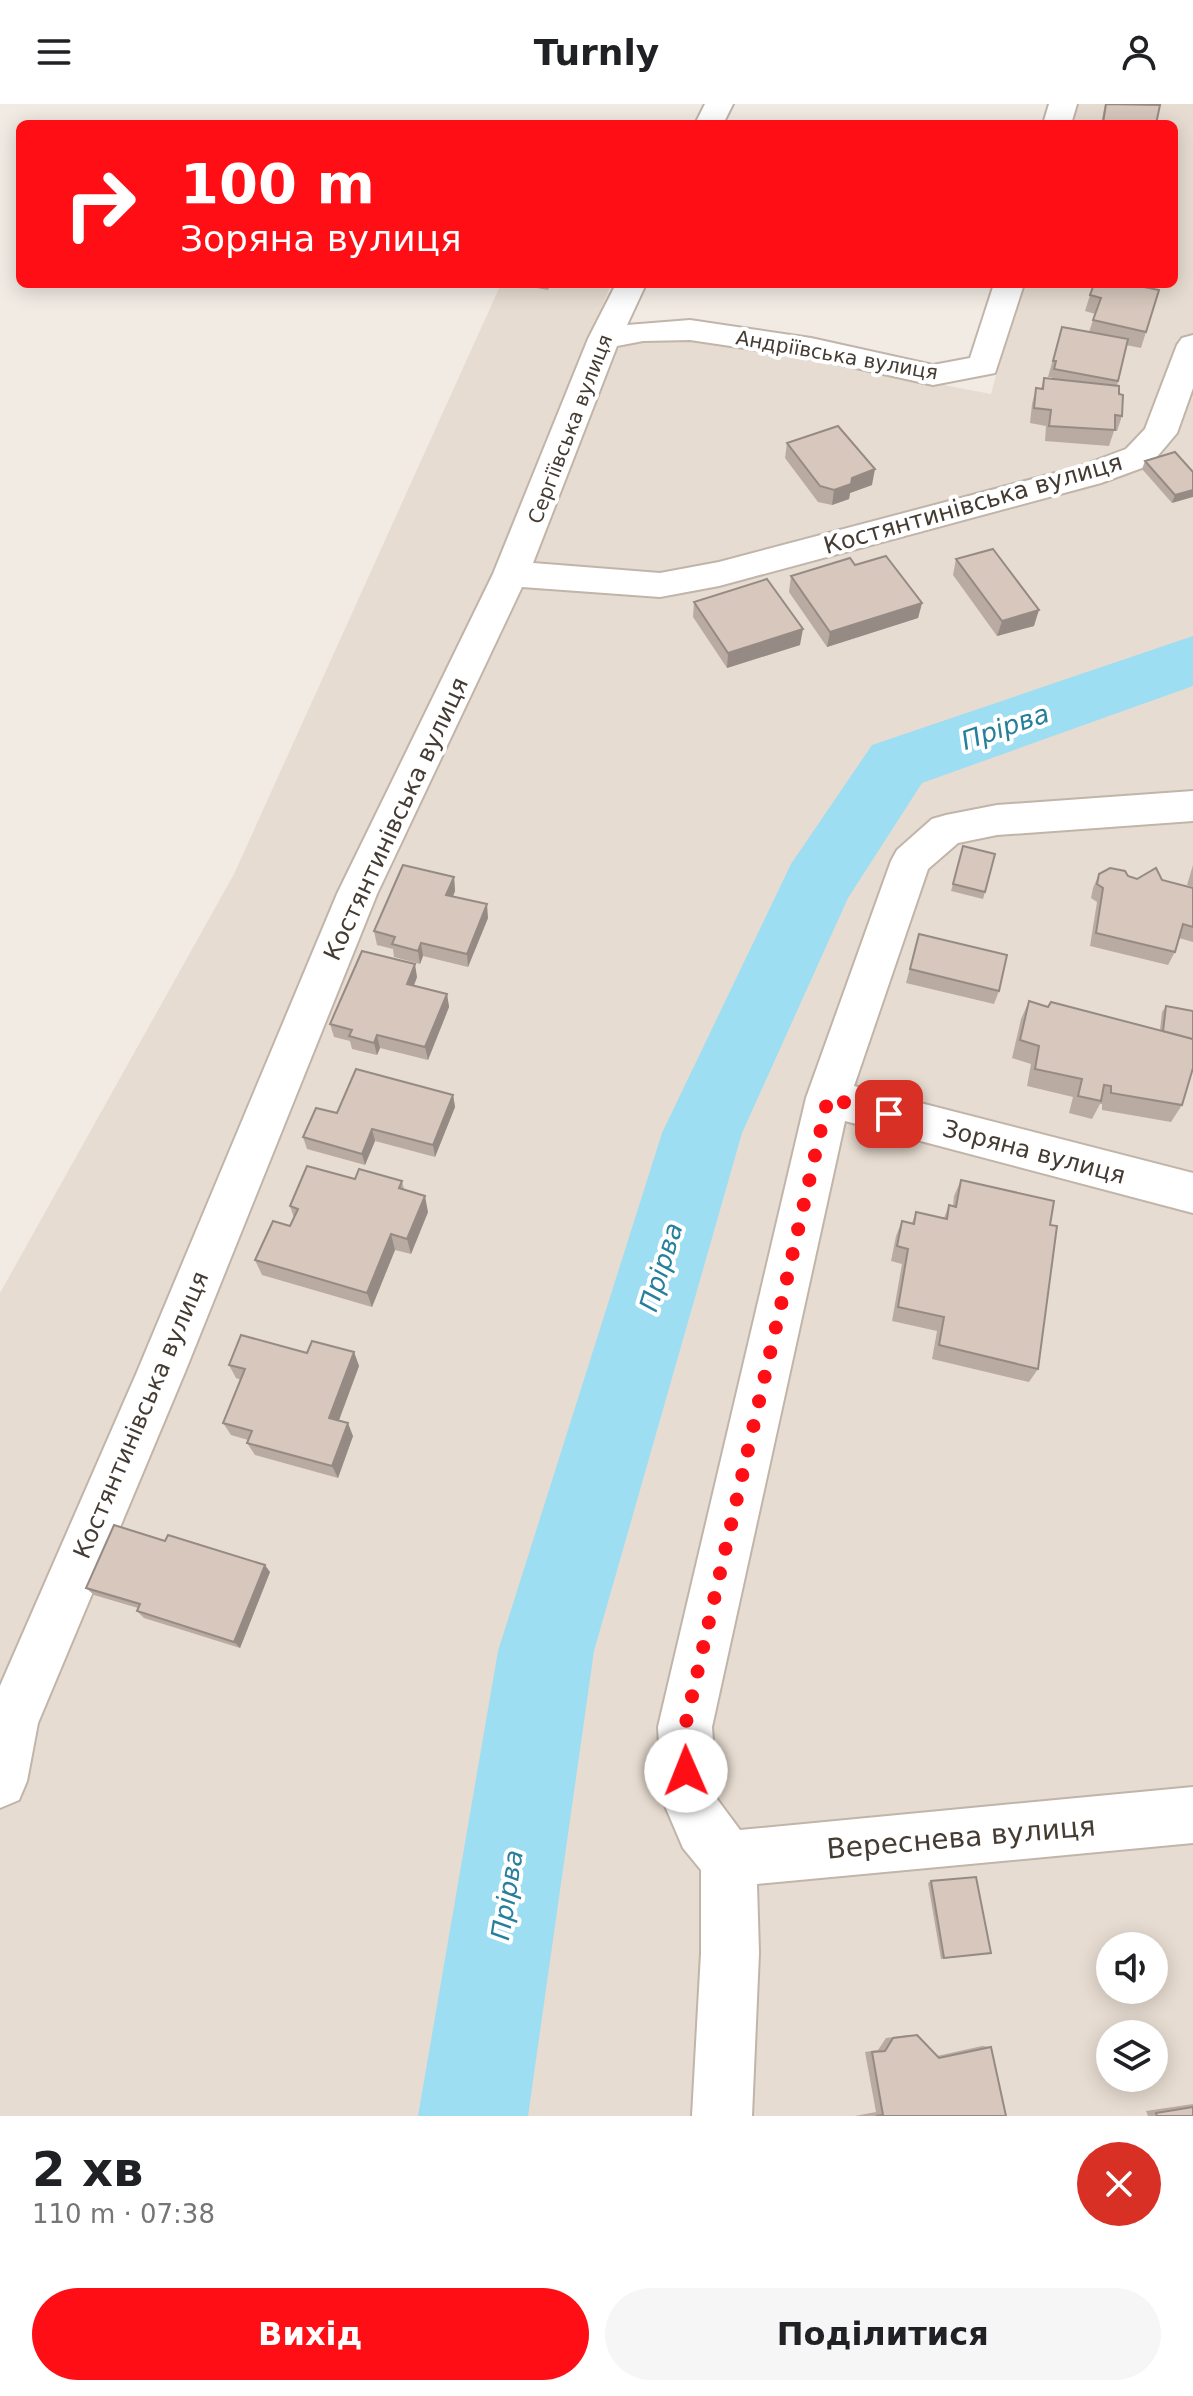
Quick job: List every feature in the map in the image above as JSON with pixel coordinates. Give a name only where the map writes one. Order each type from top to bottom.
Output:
[{"type":"street","name":"Сергіївська вулиця","points":[[511,574],[604,339],[629,288]]},
{"type":"street","name":"Андріївська вулиця","points":[[604,339],[643,331],[690,330],[811,348],[933,375],[956,373],[984,366],[1008,288]]},
{"type":"street","name":"Костянтинівська вулиця","points":[[0,1781],[6,1722],[161,1372],[357,894],[511,574],[660,585],[719,574],[1089,475],[1138,457],[1160,433],[1193,345]]},
{"type":"street","points":[[722,2116],[730,1953],[729,1859],[703,1834],[687,1793],[685,1727],[828,1098],[911,861],[946,830],[997,820],[1193,806]]},
{"type":"street","name":"Зоряна вулиця","points":[[828,1098],[1193,1193]]},
{"type":"street","name":"Вереснева вулиця","points":[[729,1859],[1193,1815]]},
{"type":"shaded area","points":[[1067,104],[1193,104],[1193,2116],[0,2116],[0,1293],[234,874],[499,288],[609,288],[597,319],[991,394],[1019,288],[1178,288],[1178,120],[1063,120]]},
{"type":"building","points":[[1106,104],[1160,105],[1157,120],[1103,120]]},
{"type":"building","points":[[1093,288],[1159,290],[1146,332],[1093,320],[1101,298],[1090,295]]},
{"type":"building","points":[[1062,327],[1128,339],[1118,381],[1054,369],[1056,361],[1053,361]]},
{"type":"building","points":[[1044,378],[1119,386],[1119,394],[1123,395],[1122,416],[1115,415],[1115,430],[1049,426],[1051,410],[1034,408],[1036,388],[1043,389]]},
{"type":"building","points":[[838,426],[875,469],[852,478],[851,484],[834,490],[820,486],[787,443]]},
{"type":"building","points":[[1175,452],[1193,472],[1193,490],[1175,495],[1145,461]]},
{"type":"building","points":[[993,549],[1039,610],[1002,621],[956,559]]},
{"type":"building","points":[[886,556],[922,603],[830,632],[791,576],[850,558],[855,565]]},
{"type":"building","points":[[767,579],[803,629],[728,653],[694,602]]},
{"type":"building","points":[[963,846],[995,854],[985,892],[953,884]]},
{"type":"building","points":[[403,865],[454,877],[446,895],[487,904],[467,954],[421,943],[418,951],[392,944],[395,937],[374,931]]},
{"type":"building","points":[[1110,868],[1125,871],[1128,876],[1137,879],[1156,868],[1162,880],[1193,888],[1193,927],[1183,924],[1175,952],[1096,933],[1103,888],[1097,884],[1099,874]]},
{"type":"building","points":[[919,934],[1007,955],[999,991],[910,969]]},
{"type":"building","points":[[362,951],[415,964],[407,984],[447,994],[425,1047],[377,1035],[374,1043],[349,1036],[352,1030],[330,1024]]},
{"type":"building","points":[[1029,1001],[1048,1007],[1051,1002],[1193,1039],[1193,1068],[1182,1105],[1111,1093],[1111,1086],[1104,1085],[1101,1101],[1078,1096],[1082,1079],[1035,1069],[1039,1046],[1020,1040]]},
{"type":"building","points":[[1166,1006],[1193,1011],[1193,1039],[1163,1031]]},
{"type":"building","points":[[356,1069],[453,1095],[433,1145],[372,1129],[362,1154],[303,1137],[316,1108],[337,1113]]},
{"type":"building","points":[[307,1166],[355,1179],[359,1169],[402,1181],[399,1188],[425,1196],[407,1239],[391,1234],[367,1293],[255,1260],[273,1221],[290,1226],[298,1209],[290,1206]]},
{"type":"building","points":[[961,1180],[1054,1201],[1050,1225],[1057,1226],[1038,1369],[939,1345],[944,1317],[898,1307],[908,1249],[897,1246],[902,1221],[914,1224],[916,1212],[947,1219],[949,1205],[956,1207]]},
{"type":"building","points":[[241,1335],[307,1353],[312,1341],[354,1352],[329,1418],[348,1423],[332,1466],[247,1443],[252,1431],[223,1423],[245,1369],[229,1365]]},
{"type":"building","points":[[114,1525],[165,1541],[168,1535],[265,1565],[234,1642],[137,1611],[140,1604],[86,1588]]},
{"type":"building","points":[[976,1877],[991,1953],[944,1958],[931,1881]]},
{"type":"building","points":[[917,2035],[939,2058],[991,2047],[1006,2116],[876,2116],[883,2115],[872,2052],[885,2051],[893,2038]]},
{"type":"building","points":[[1193,2107],[1193,2116],[1157,2116],[1156,2113]]},
{"type":"waterway","name":"Прірва","points":[[473,2116],[546,1651],[702,1133],[817,885],[897,764],[1193,660]]},
{"type":"route","points":[[686,1771],[685,1727],[828,1098],[889,1114]]}]
